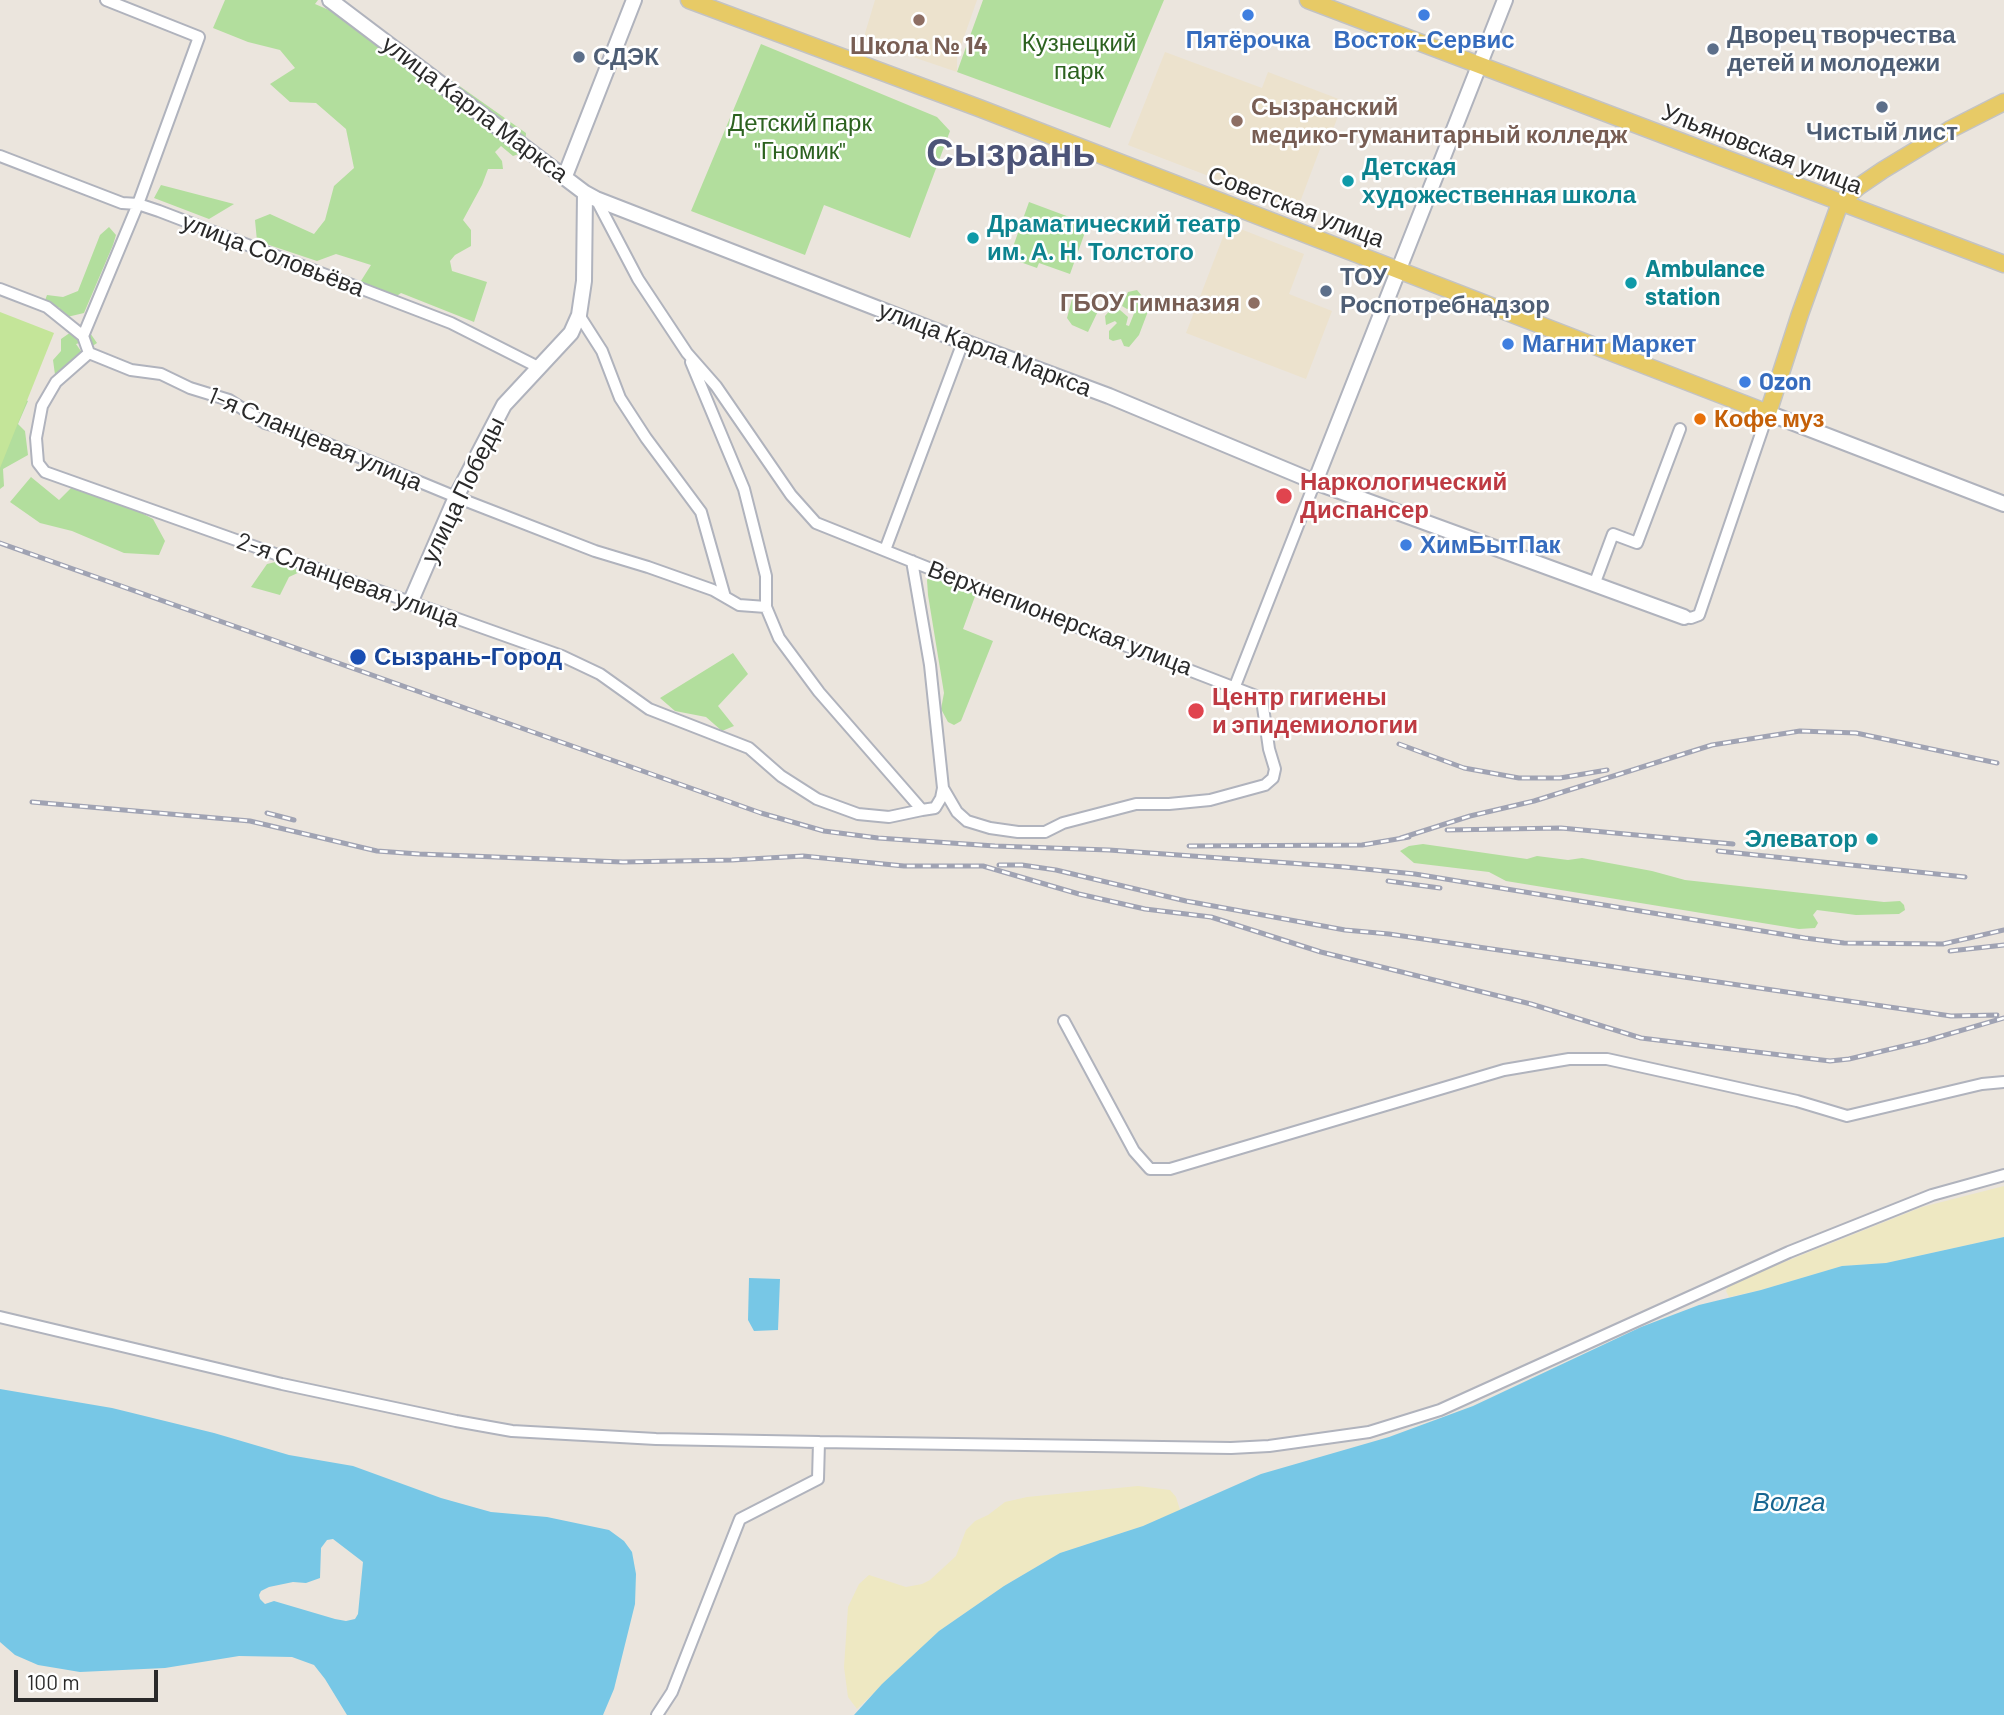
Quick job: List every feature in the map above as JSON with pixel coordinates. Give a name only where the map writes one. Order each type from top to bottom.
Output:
[{"type":"main road","name":"Советская улица","points":[[689,0],[979,108],[1768,413]]},
{"type":"main road","name":"Ульяновская улица","points":[[1308,0],[2004,264]]},
{"type":"main road","points":[[1768,413],[1840,204],[1858,187],[1916,150],[1972,117],[2004,102]]},
{"type":"street","points":[[83,336],[138,204],[199,37],[106,0]]},
{"type":"street","name":"улица Карла Маркса","points":[[330,0],[591,196],[963,342],[1109,396],[1315,482],[1684,617]]},
{"type":"street","points":[[565,176],[634,0]]},
{"type":"street","points":[[1235,686],[1505,0]]},
{"type":"street","name":"улица Соловьёва","points":[[0,156],[122,203],[138,204],[451,323],[540,368]]},
{"type":"street","points":[[591,196],[638,279],[687,353],[744,489],[766,576],[766,607],[779,638],[811,681],[922,810]]},
{"type":"street","name":"улица Победы","points":[[410,603],[456,497],[504,405],[571,333],[579,315],[584,281],[591,196]]},
{"type":"street","points":[[0,289],[47,307],[83,336],[89,353]]},
{"type":"street","points":[[579,315],[602,351],[620,398],[701,512],[725,597]]},
{"type":"street","points":[[885,550],[963,342]]},
{"type":"street","name":"1-я Сланцевая улица","points":[[89,353],[131,370],[161,374],[190,388],[229,400],[265,423],[306,435],[595,551],[648,566],[713,590],[738,605],[766,607]]},
{"type":"street","name":"2-я Сланцевая улица","points":[[89,353],[57,382],[42,406],[36,438],[38,463],[45,472],[562,656],[600,674],[649,709],[749,748],[781,776],[817,799],[858,814],[889,817],[935,808],[943,788]]},
{"type":"street","name":"Верхнепионерская улица","points":[[687,353],[716,386],[791,495],[816,523],[1036,611],[1235,686],[1262,701],[1275,769],[1273,778],[1265,785],[1210,800],[1136,804],[1063,823],[1045,832],[1018,832],[967,821],[957,812],[943,788]]},
{"type":"street","points":[[1684,617],[1699,615],[1768,413]]},
{"type":"street","name":"Советская улица","points":[[1768,413],[2004,504]]},
{"type":"street","points":[[1594,585],[1613,534],[1637,543],[1680,429]]},
{"type":"street","points":[[912,561],[930,666],[943,788]]},
{"type":"street","points":[[1064,1021],[1134,1151],[1150,1168],[1170,1169],[1504,1070],[1569,1059],[1607,1059],[1797,1101],[1847,1116],[1982,1084],[2004,1082]]},
{"type":"street","points":[[0,1317],[282,1384],[512,1431],[665,1439],[1231,1448],[1307,1442],[1369,1432],[1440,1410],[1790,1252],[1932,1195],[2004,1175]]},
{"type":"street","points":[[657,1715],[672,1692],[740,1518],[818,1479],[818,1442]]},
{"type":"shaded area","name":"Школа № 14","points":[[875,0],[977,0],[957,57],[957,72],[863,40]]},
{"type":"shaded area","name":"Сызранский медико-гуманитарный колледж","points":[[1165,52],[1262,88],[1268,72],[1344,101],[1328,142],[1323,141],[1297,210],[1128,145]]},
{"type":"shaded area","name":"ГБОУ гимназия","points":[[1228,224],[1304,254],[1289,294],[1332,311],[1306,379],[1186,333]]},
{"type":"green space","points":[[225,0],[318,0],[315,4],[329,10],[339,2],[383,30],[386,42],[445,82],[451,80],[526,133],[525,152],[513,156],[501,146],[495,152],[502,161],[503,169],[488,169],[463,220],[471,230],[471,246],[450,261],[452,271],[487,282],[474,322],[401,293],[391,300],[359,284],[371,265],[336,254],[317,261],[257,241],[255,220],[270,214],[314,234],[325,220],[334,186],[354,168],[346,129],[316,103],[290,102],[270,84],[295,68],[280,50],[248,42],[213,28]]},
{"type":"green space","name":"Кузнецкий парк","points":[[983,0],[1164,0],[1110,128],[957,72]]},
{"type":"green space","name":"Детский парк \"Гномик\"","points":[[761,44],[937,117],[950,131],[910,238],[824,205],[805,255],[691,211]]},
{"type":"green space","points":[[161,185],[234,204],[209,219],[154,198]]},
{"type":"green space","points":[[1029,202],[1088,224],[1070,274],[1039,263],[1037,268],[1009,258]]},
{"type":"green space","points":[[109,227],[116,235],[84,313],[67,317],[62,324],[54,320],[60,308],[44,303],[47,295],[63,297],[78,291],[100,235]]},
{"type":"green space","points":[[1137,290],[1150,306],[1139,335],[1129,347],[1124,346],[1121,339],[1109,339],[1109,331],[1117,323],[1115,321],[1106,325],[1105,316],[1111,309],[1120,310],[1128,317],[1126,325],[1129,326],[1135,311],[1132,307],[1127,309],[1122,306],[1128,292]]},
{"type":"green space","points":[[1079,292],[1085,296],[1091,307],[1099,309],[1088,332],[1072,325],[1067,318],[1072,299]]},
{"type":"green space","points":[[0,312],[54,333],[0,468]]},
{"type":"green space","points":[[81,325],[97,343],[91,347],[83,342],[76,344],[83,354],[56,382],[53,360],[61,351],[61,339]]},
{"type":"green space","points":[[14,393],[28,401],[18,424],[25,431],[28,455],[3,469],[4,486],[0,489],[0,434]]},
{"type":"green space","points":[[31,477],[59,500],[73,486],[117,500],[153,519],[165,541],[159,555],[124,553],[72,531],[40,523],[10,502]]},
{"type":"green space","points":[[301,556],[317,564],[289,577],[280,595],[251,587],[267,564]]},
{"type":"green space","points":[[931,573],[977,591],[963,629],[993,641],[961,721],[954,725],[948,722],[941,709],[944,693],[928,595],[927,580]]},
{"type":"green space","points":[[733,653],[748,674],[718,706],[734,726],[722,731],[706,717],[675,711],[660,698]]},
{"type":"green space","points":[[1423,844],[1527,859],[1537,856],[1568,860],[1582,858],[1685,880],[1884,902],[1900,901],[1905,910],[1899,914],[1856,915],[1817,910],[1813,915],[1818,923],[1815,928],[1799,929],[1506,881],[1489,872],[1414,863],[1400,851],[1409,846]]},
{"type":"sand","points":[[2004,1186],[2004,1237],[1886,1263],[1842,1266],[1729,1297],[1726,1291],[1729,1284],[1922,1207]]},
{"type":"sand","points":[[1138,1486],[1170,1490],[1176,1497],[1180,1510],[1143,1526],[1060,1553],[1004,1586],[939,1631],[857,1709],[848,1697],[844,1667],[848,1607],[859,1584],[869,1575],[906,1587],[930,1580],[956,1556],[966,1530],[1005,1502],[1027,1497]]},
{"type":"water","name":"Волга","points":[[2004,1237],[2004,1715],[854,1715],[882,1684],[939,1631],[1004,1586],[1060,1553],[1143,1526],[1261,1474],[1389,1437],[1473,1406],[1641,1327],[1699,1305],[1842,1266],[1886,1263]]},
{"type":"water","points":[[749,1278],[780,1279],[778,1330],[754,1331],[748,1320]]},
{"type":"water","points":[[0,1389],[112,1408],[289,1455],[353,1466],[441,1498],[491,1512],[547,1517],[609,1530],[624,1541],[632,1552],[636,1574],[635,1604],[614,1689],[603,1715],[347,1715],[314,1665],[292,1657],[239,1656],[165,1668],[80,1672],[38,1665],[15,1655],[0,1642]],"holes":[[[333,1539],[363,1562],[358,1614],[355,1619],[335,1619],[274,1601],[265,1604],[260,1599],[261,1591],[269,1587],[293,1582],[306,1583],[320,1578],[321,1548],[327,1540]]]},
{"type":"railway","points":[[0,543],[761,813],[824,831],[878,838],[1109,850],[1415,874],[1844,943],[1943,944],[2004,930]]},
{"type":"railway","points":[[1401,838],[1470,816],[1534,801],[1712,745],[1800,731],[1856,733],[1997,763]]},
{"type":"railway","points":[[1399,744],[1464,768],[1519,778],[1560,778],[1607,770]]},
{"type":"railway","points":[[32,802],[250,821],[377,851],[419,854],[623,862],[803,856],[904,866],[983,866],[1079,894],[1145,909],[1211,917],[1321,952],[1531,1004],[1641,1038],[1830,1061],[1925,1041],[2004,1018]]},
{"type":"railway","points":[[267,813],[294,820]]},
{"type":"railway","points":[[1447,830],[1561,828],[1733,844]]},
{"type":"railway","points":[[1189,846],[1362,845],[1409,837]]},
{"type":"railway","points":[[1718,851],[1965,877]]},
{"type":"railway","points":[[999,865],[1056,870],[1186,901],[1345,930],[1389,934],[1951,1016],[1997,1015]]},
{"type":"railway","points":[[1388,881],[1440,888]]},
{"type":"railway","points":[[1950,951],[2004,945]]},
{"type":"place","name":"Пятёрочка","points":[[1248,15]]},
{"type":"place","name":"Восток-Сервис","points":[[1424,15]]},
{"type":"place","name":"Школа № 14","points":[[919,20]]},
{"type":"place","name":"Дворец творчества детей и молодежи","points":[[1713,49]]},
{"type":"place","name":"СДЭК","points":[[579,57]]},
{"type":"place","name":"Чистый лист","points":[[1882,107]]},
{"type":"place","name":"Сызранский медико-гуманитарный колледж","points":[[1237,121]]},
{"type":"place","name":"Детская художественная школа","points":[[1348,181]]},
{"type":"place","name":"Драматический театр им. А. Н. Толстого","points":[[973,238]]},
{"type":"place","name":"Ambulance station","points":[[1631,283]]},
{"type":"place","name":"ТОУ Роспотребнадзор","points":[[1326,291]]},
{"type":"place","name":"ГБОУ гимназия","points":[[1254,303]]},
{"type":"place","name":"Магнит Маркет","points":[[1508,344]]},
{"type":"place","name":"Ozon","points":[[1745,382]]},
{"type":"place","name":"Кофе муз","points":[[1700,419]]},
{"type":"place","name":"Наркологический Диспансер","points":[[1284,496]]},
{"type":"place","name":"ХимБытПак","points":[[1406,545]]},
{"type":"place","name":"Сызрань-Город","points":[[358,657]]},
{"type":"place","name":"Центр гигиены и эпидемиологии","points":[[1196,711]]},
{"type":"place","name":"Элеватор","points":[[1872,839]]},
{"type":"district","name":"Сызрань","points":[[1011,153]]}]
